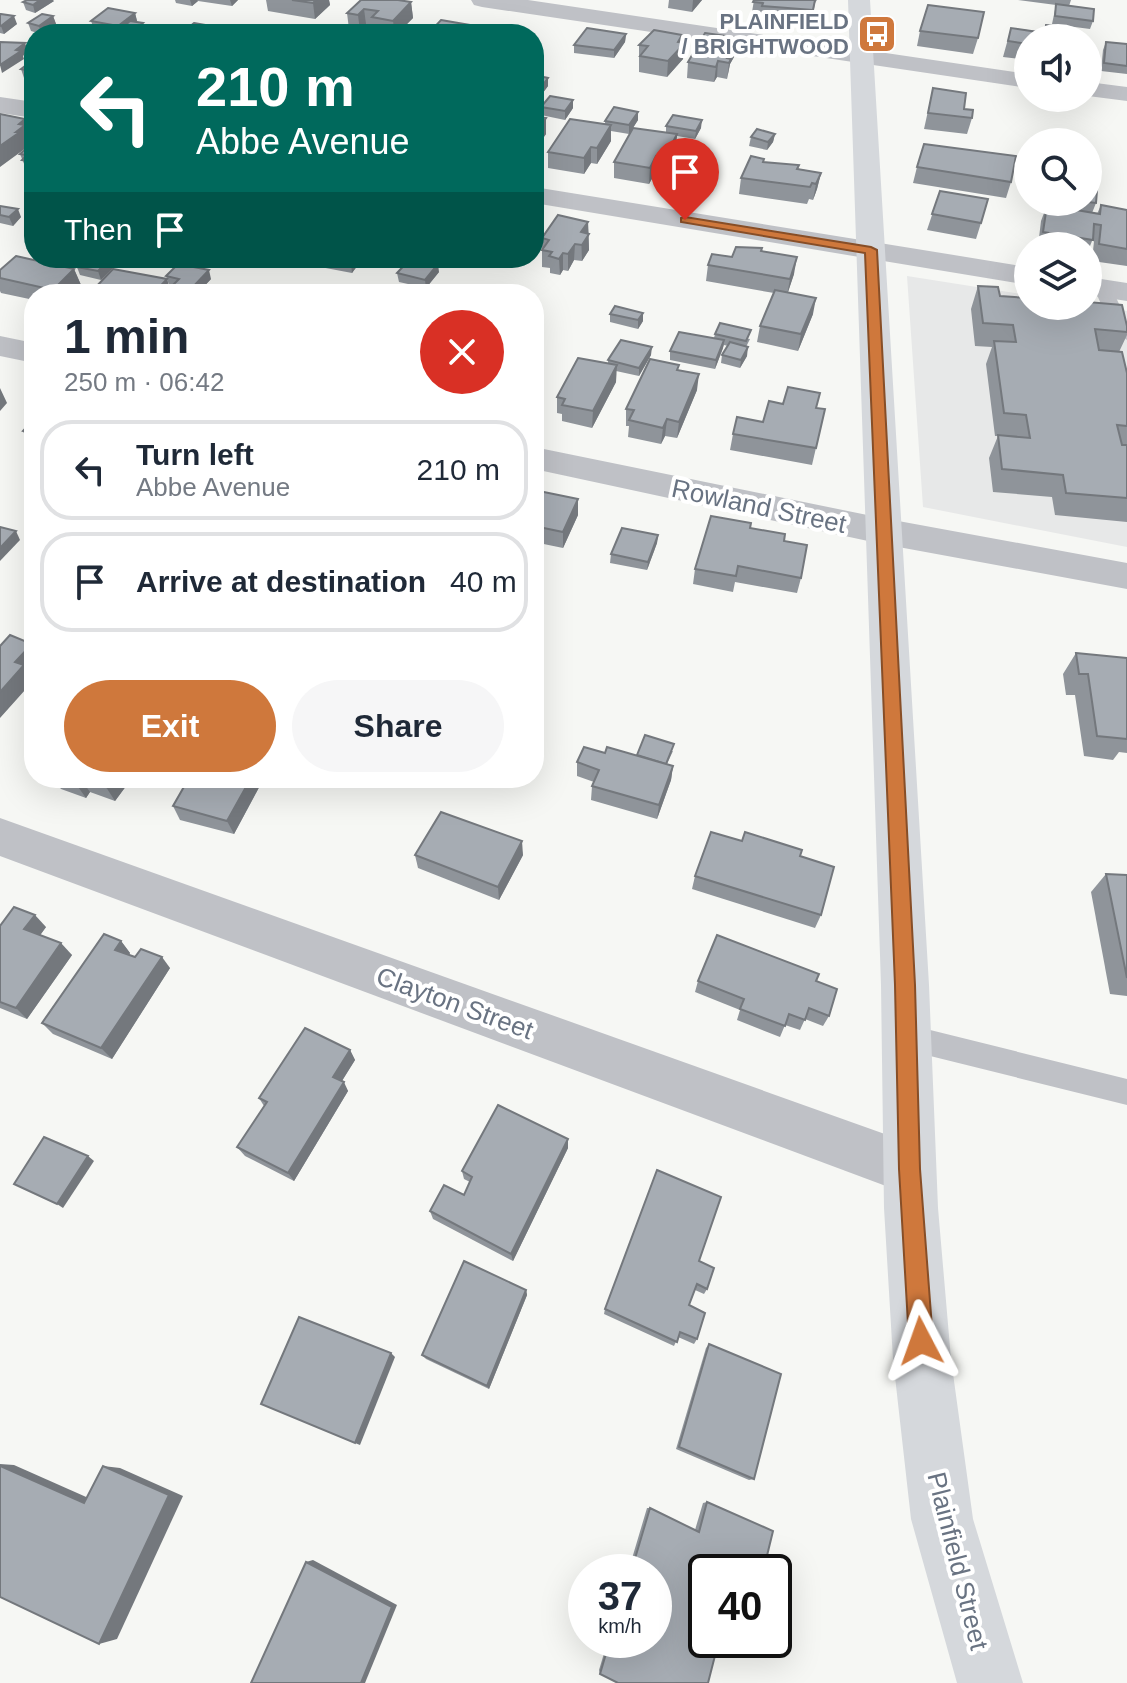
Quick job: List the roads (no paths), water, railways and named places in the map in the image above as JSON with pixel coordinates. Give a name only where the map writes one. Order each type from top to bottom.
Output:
[{"type":"street","points":[[482,0],[1014,79]]},
{"type":"street","name":"Plainfield Street","points":[[859,0],[910,1169],[932,1457],[946,1533],[990,1683]]},
{"type":"street","points":[[1102,91],[1127,94]]},
{"type":"street","points":[[0,105],[24,109]]},
{"type":"street","points":[[544,197],[1014,274]]},
{"type":"street","points":[[0,346],[24,351]]},
{"type":"street","name":"Rowland Street","points":[[544,460],[882,531],[1127,576]]},
{"type":"street","name":"Clayton Street","points":[[0,837],[910,1169]]},
{"type":"lane","points":[[1106,288],[1120,329],[1127,335]]},
{"type":"lane","points":[[906,1037],[1127,1092]]},
{"type":"place","name":"PLAINFIELD / BRIGHTWOOD","points":[[877,34]]}]
